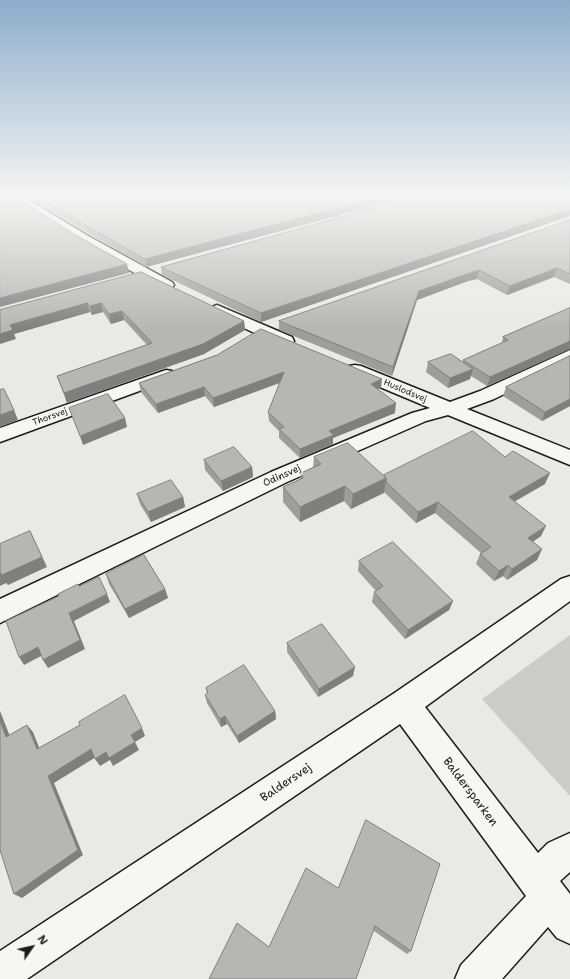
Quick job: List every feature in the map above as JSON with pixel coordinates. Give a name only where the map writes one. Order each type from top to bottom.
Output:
[{"type":"street","points":[[84,240],[137,276],[179,291]]},
{"type":"street","points":[[137,276],[168,268]]},
{"type":"street","points":[[206,304],[254,334],[304,348]]},
{"type":"street","points":[[254,334],[282,322]]},
{"type":"street","name":"Odinsvej","points":[[0,612],[279,477],[419,417],[448,409],[487,395],[570,355]]},
{"type":"street","name":"Huslodsvej","points":[[340,364],[570,458]]},
{"type":"street","name":"Thorsvej","points":[[0,435],[182,370]]},
{"type":"street","name":"Baldersvej","points":[[0,974],[404,704],[570,587]]},
{"type":"street","name":"Baldersparken","points":[[404,704],[552,901]]},
{"type":"street","points":[[475,979],[552,901],[561,856],[570,851]]},
{"type":"shaded area","points":[[570,635],[570,796],[482,699]]},
{"type":"building","points":[[0,240],[84,240],[127,264],[0,298]]},
{"type":"building","points":[[111,240],[218,240],[145,259]]},
{"type":"building","points":[[259,240],[479,240],[261,313],[161,267]]},
{"type":"building","points":[[513,240],[570,240],[570,274],[557,268],[510,286],[479,270],[419,291],[393,367],[279,321]]},
{"type":"building","points":[[141,272],[244,321],[203,344],[64,393],[57,376],[152,343],[122,311],[109,314],[101,303],[90,306],[87,303],[10,325],[13,330],[0,334],[0,310]]},
{"type":"building","points":[[570,308],[570,341],[490,377],[463,360],[508,340],[503,337]]},
{"type":"building","points":[[261,329],[382,379],[371,384],[396,403],[329,431],[334,435],[300,449],[279,429],[284,427],[268,412],[284,372],[213,398],[204,387],[156,404],[139,383],[217,355]]},
{"type":"building","points":[[451,354],[473,369],[450,378],[428,362]]},
{"type":"building","points":[[570,356],[570,399],[545,412],[506,387]]},
{"type":"building","points":[[4,389],[14,410],[0,415],[0,390]]},
{"type":"building","points":[[108,394],[125,418],[80,436],[69,408]]},
{"type":"building","points":[[473,431],[505,457],[513,451],[550,473],[509,497],[546,526],[528,538],[542,549],[512,569],[508,565],[499,571],[480,554],[491,547],[438,502],[418,512],[386,482],[384,475]]},
{"type":"building","points":[[348,443],[386,478],[353,494],[345,486],[300,507],[283,487],[303,478],[301,473],[321,464],[314,457]]},
{"type":"building","points":[[234,447],[252,467],[221,481],[204,460]]},
{"type":"building","points":[[171,480],[183,497],[148,512],[137,494]]},
{"type":"building","points":[[30,531],[42,557],[2,575],[1,573],[0,574],[0,544]]},
{"type":"building","points":[[393,542],[453,601],[408,630],[374,592],[383,586],[359,561]]},
{"type":"building","points":[[144,555],[165,589],[125,609],[106,574]]},
{"type":"building","points":[[99,577],[107,594],[69,613],[80,640],[43,660],[38,647],[19,657],[6,621],[59,596],[58,594],[78,584],[79,586]]},
{"type":"building","points":[[322,624],[355,667],[319,689],[287,643]]},
{"type":"building","points":[[244,665],[275,711],[237,736],[225,716],[220,719],[205,695],[208,693],[206,688]]},
{"type":"building","points":[[125,695],[142,728],[131,735],[135,742],[109,758],[106,752],[95,759],[91,749],[48,776],[78,850],[14,894],[0,850],[0,721],[6,737],[27,725],[37,749],[80,725],[79,722]]},
{"type":"building","points":[[366,820],[440,864],[411,951],[375,926],[356,979],[209,979],[237,923],[269,947],[306,868],[338,888]]}]
